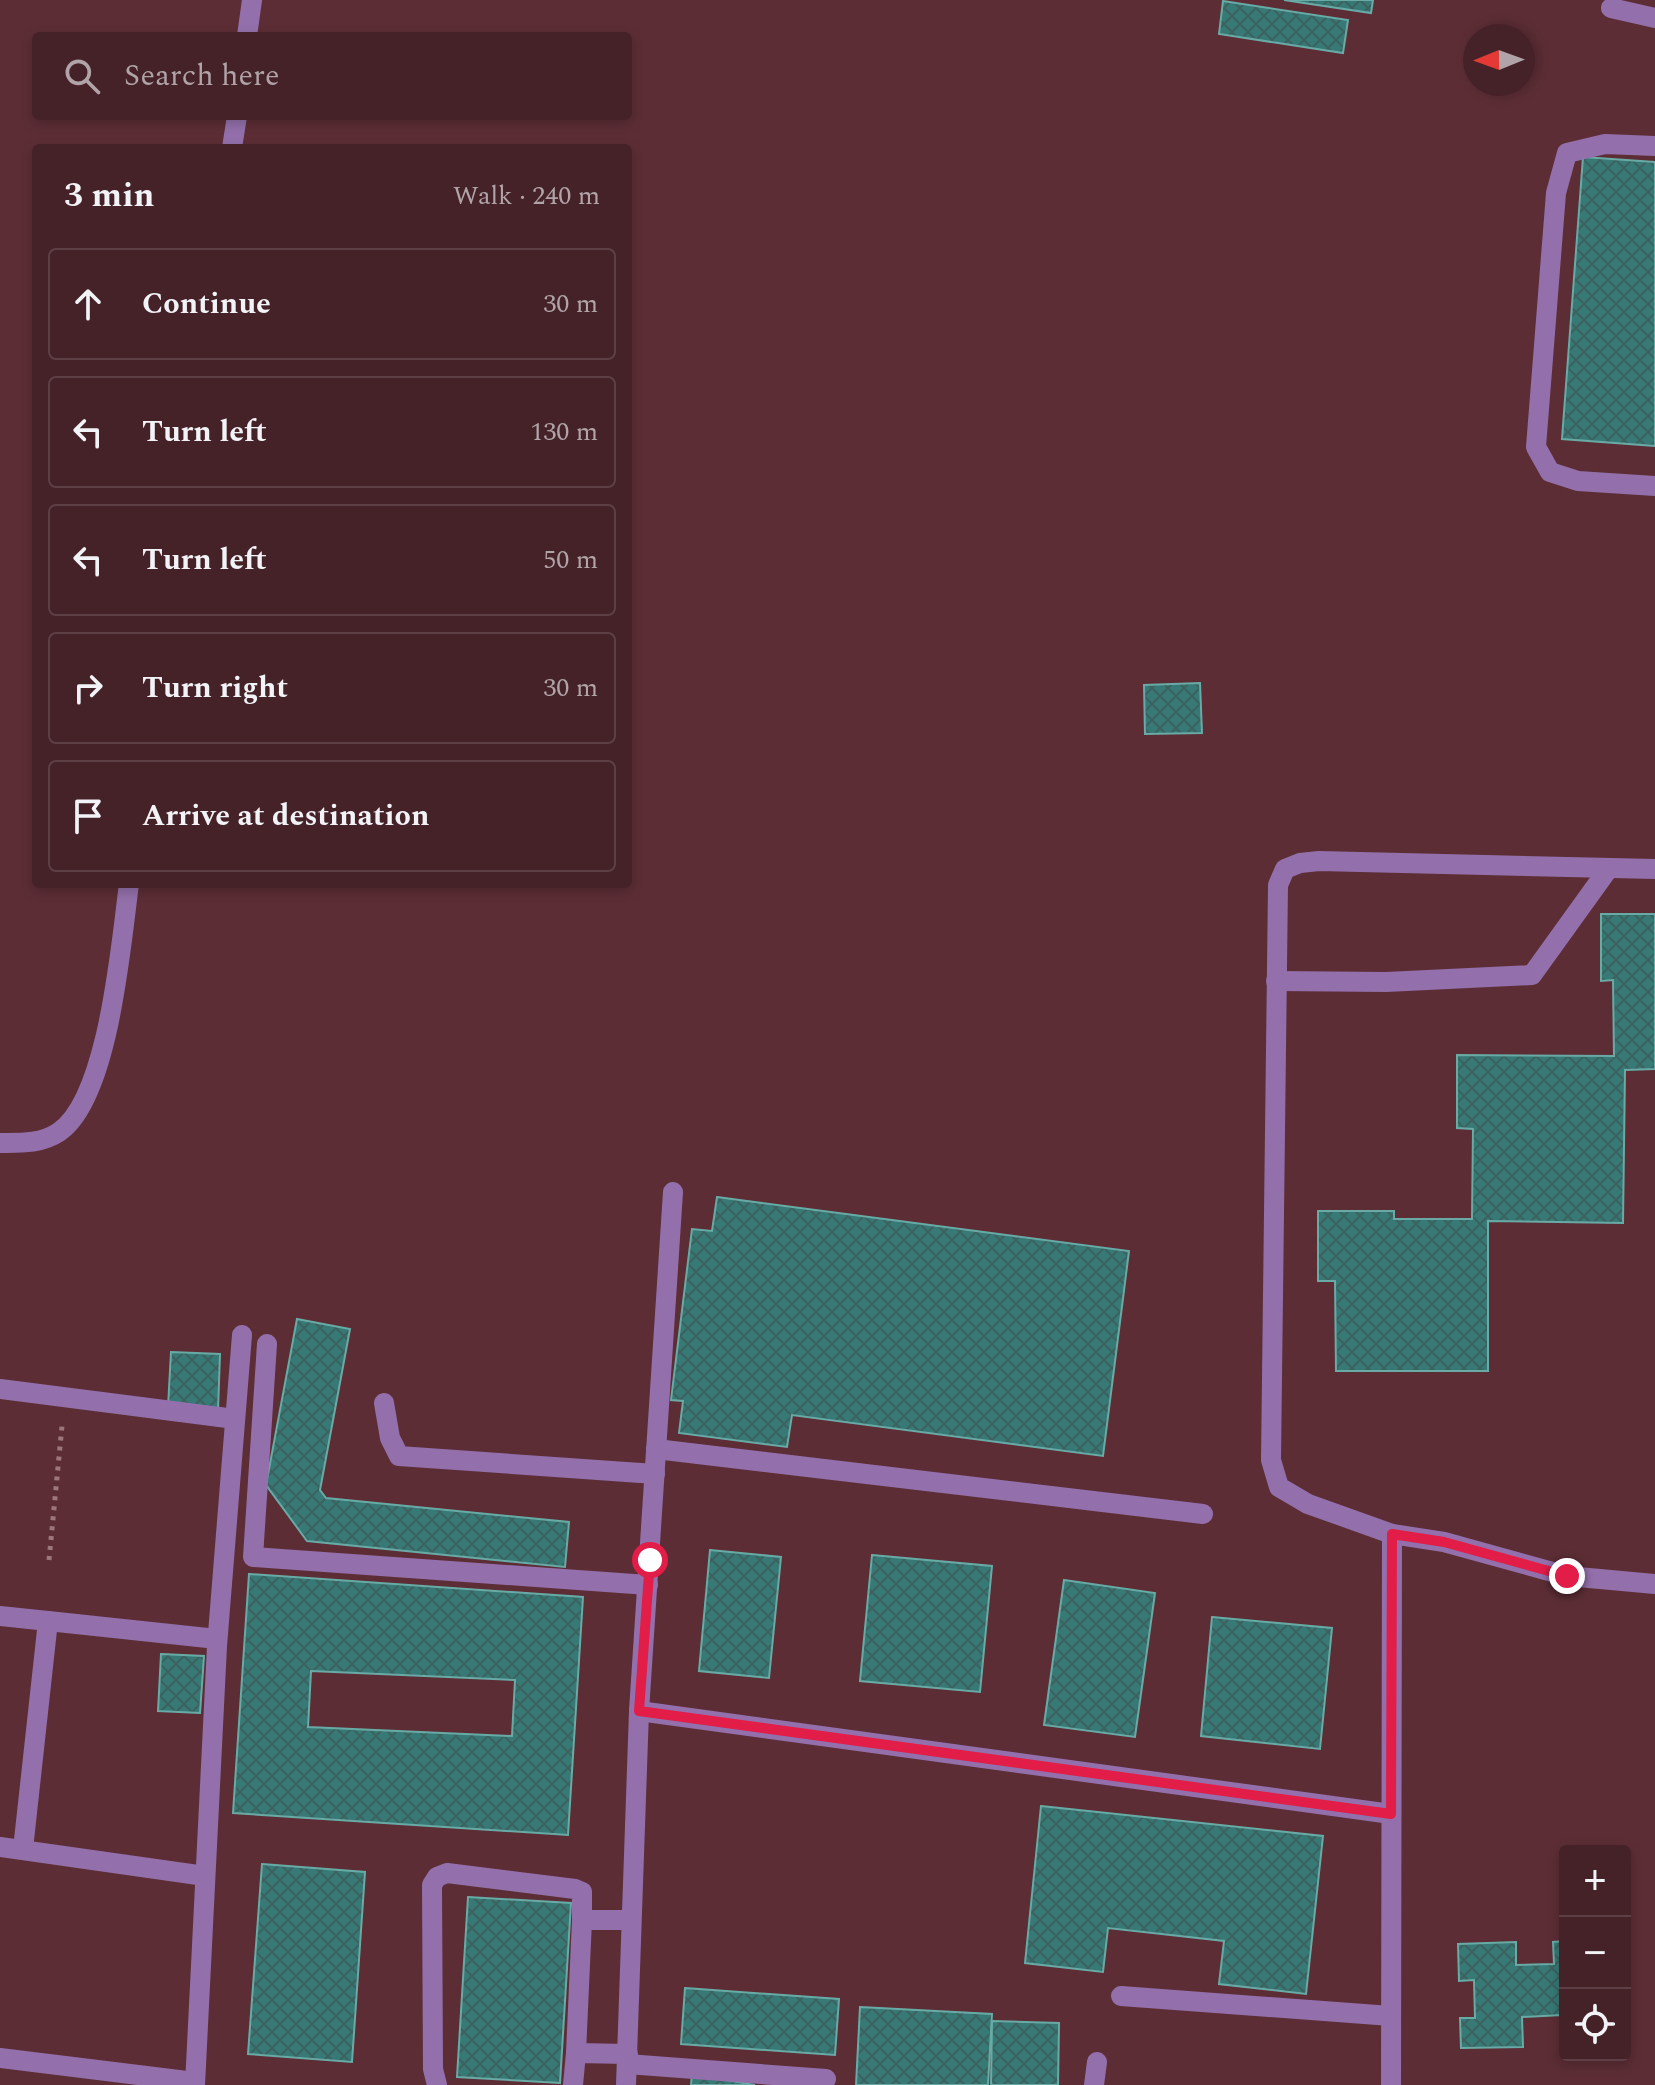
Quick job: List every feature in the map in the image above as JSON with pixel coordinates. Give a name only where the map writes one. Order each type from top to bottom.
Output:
[{"type":"street","points":[[248,32],[252,0]]},
{"type":"street","points":[[1611,8],[1655,18]]},
{"type":"street","points":[[233,144],[236,120]]},
{"type":"street","points":[[1655,146],[1605,144],[1567,153],[1556,193],[1536,447],[1550,472],[1578,481],[1655,486]]},
{"type":"street","points":[[1655,869],[1300,863],[1285,869],[1278,885],[1271,1460],[1279,1487],[1308,1504],[1392,1534],[1444,1542],[1567,1576],[1655,1584]]},
{"type":"street","points":[[1276,981],[1386,982],[1532,975],[1609,868]]},
{"type":"street","points":[[0,1143],[37,1142],[60,1132],[80,1110],[101,1051],[114,993],[128,888]]},
{"type":"street","points":[[626,2085],[639,1711],[673,1192]]},
{"type":"street","points":[[0,2058],[195,2084],[217,1639],[242,1335]]},
{"type":"street","points":[[267,1344],[253,1557],[648,1585]]},
{"type":"street","points":[[0,1389],[235,1419]]},
{"type":"street","points":[[384,1403],[390,1438],[399,1456],[655,1474]]},
{"type":"street","points":[[656,1449],[1203,1514]]},
{"type":"street","points":[[1391,2085],[1392,1534]]},
{"type":"street","points":[[0,1616],[217,1639]]},
{"type":"street","points":[[23,1849],[48,1621]]},
{"type":"street","points":[[639,1711],[1391,1814]]},
{"type":"street","points":[[0,1847],[205,1876]]},
{"type":"street","points":[[437,2085],[433,2069],[432,1885],[437,1877],[447,1873],[582,1892],[573,2085]]},
{"type":"street","points":[[582,1920],[631,1920]]},
{"type":"street","points":[[1121,1996],[1391,2016]]},
{"type":"street","points":[[576,2053],[826,2079]]},
{"type":"street","points":[[1094,2085],[1097,2062]]},
{"type":"path","points":[[49,1560],[65,1396]]},
{"type":"building","points":[[1284,0],[1373,0],[1371,13]]},
{"type":"building","points":[[1223,1],[1348,20],[1343,53],[1219,34]]},
{"type":"building","points":[[1583,157],[1655,162],[1655,446],[1562,439]]},
{"type":"building","points":[[1200,683],[1202,733],[1145,734],[1144,685]]},
{"type":"building","points":[[1601,914],[1655,914],[1655,1069],[1625,1070],[1623,1223],[1488,1221],[1488,1371],[1336,1371],[1335,1281],[1318,1281],[1318,1211],[1394,1211],[1394,1219],[1472,1219],[1473,1129],[1457,1128],[1457,1055],[1614,1056],[1613,980],[1601,981]]},
{"type":"building","points":[[717,1197],[1129,1251],[1103,1456],[792,1415],[787,1447],[679,1433],[683,1401],[671,1400],[692,1229],[712,1231]]},
{"type":"building","points":[[297,1319],[350,1329],[320,1490],[326,1498],[569,1522],[565,1567],[307,1541],[266,1485]]},
{"type":"building","points":[[171,1352],[220,1354],[218,1410],[168,1407]]},
{"type":"building","points":[[710,1550],[781,1557],[769,1678],[699,1671]]},
{"type":"building","points":[[872,1555],[992,1566],[980,1692],[860,1681]]},
{"type":"building","points":[[249,1574],[583,1597],[568,1835],[233,1813]],"holes":[[[311,1671],[515,1680],[512,1736],[308,1727]]]},
{"type":"building","points":[[1064,1580],[1155,1593],[1135,1737],[1044,1725]]},
{"type":"building","points":[[1212,1617],[1332,1628],[1320,1749],[1201,1736]]},
{"type":"building","points":[[161,1654],[204,1656],[200,1713],[158,1711]]},
{"type":"building","points":[[1041,1806],[1323,1836],[1306,1994],[1219,1984],[1224,1941],[1108,1928],[1103,1972],[1025,1963]]},
{"type":"building","points":[[262,1864],[365,1872],[352,2062],[248,2054]]},
{"type":"building","points":[[468,1897],[571,1903],[560,2083],[457,2077]]},
{"type":"building","points":[[1516,1942],[1516,1965],[1554,1964],[1553,1942],[1559,1942],[1559,2015],[1522,2017],[1523,2047],[1461,2048],[1460,2018],[1475,2018],[1474,1980],[1459,1981],[1458,1944]]},
{"type":"building","points":[[685,1988],[839,1999],[835,2055],[681,2044]]},
{"type":"building","points":[[860,2007],[992,2014],[988,2085],[856,2085]]},
{"type":"building","points":[[992,2021],[1059,2023],[1058,2085],[991,2085]]},
{"type":"building","points":[[692,2074],[755,2085],[691,2085]]},
{"type":"route","points":[[650,1560],[639,1711],[1391,1814],[1392,1534],[1444,1542],[1567,1576]]}]
